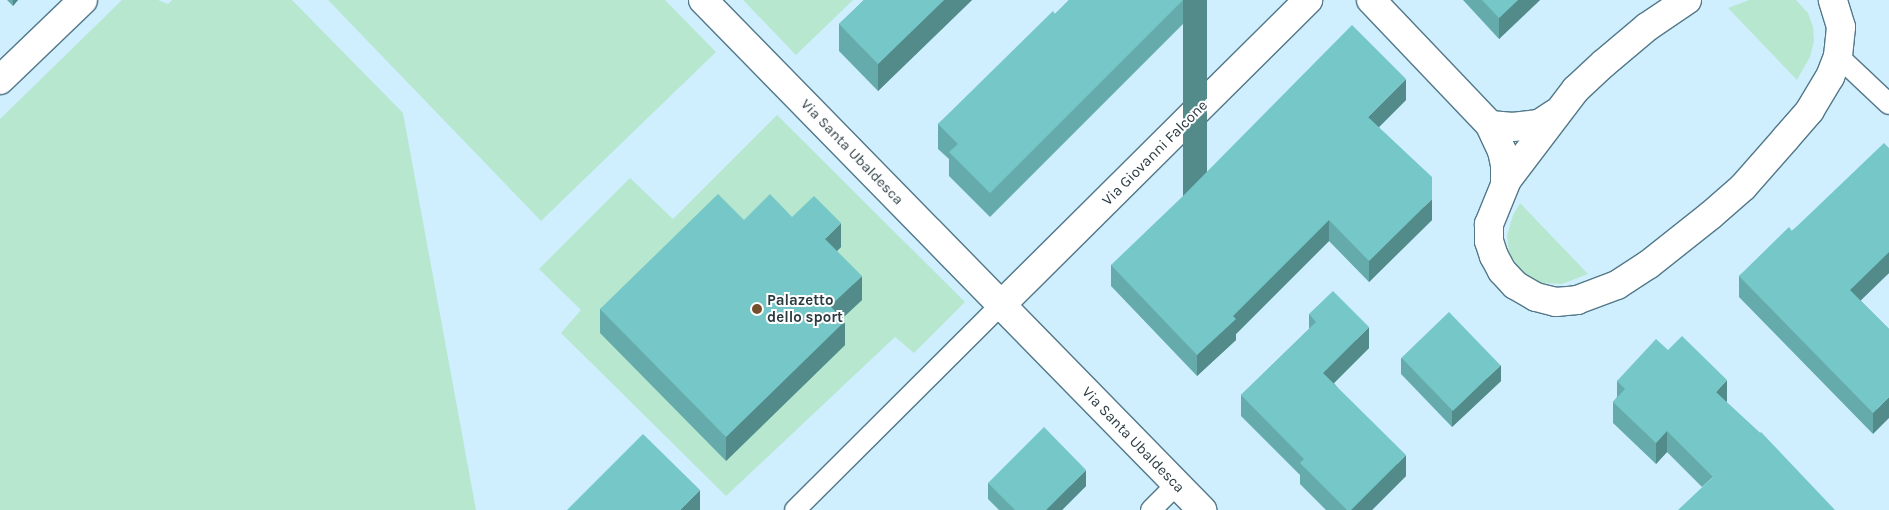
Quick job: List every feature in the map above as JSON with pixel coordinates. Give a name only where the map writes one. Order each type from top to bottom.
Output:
[{"type":"street","points":[[0,80],[83,0]]},
{"type":"street","name":"Via Santa Ubaldesca","points":[[703,0],[1202,510]]},
{"type":"street","name":"Via Giovanni Falcone","points":[[1001,305],[1308,0]]},
{"type":"street","points":[[1372,0],[1490,125],[1506,165],[1505,184]]},
{"type":"street","points":[[1687,0],[1647,27],[1603,64],[1556,113],[1505,184],[1489,224],[1489,241],[1502,271],[1515,286],[1536,297],[1556,302],[1577,300],[1617,285],[1648,265],[1711,215],[1743,187],[1810,110],[1830,77],[1838,56],[1841,27],[1837,6]]},
{"type":"street","points":[[1490,125],[1513,127],[1540,124],[1556,113]]},
{"type":"lane","points":[[1838,56],[1889,104]]},
{"type":"lane","points":[[795,510],[1001,305]]},
{"type":"lane","points":[[1150,510],[1177,484]]},
{"type":"green space","points":[[122,0],[158,0],[168,4],[172,0],[292,0],[403,113],[476,510],[0,510],[0,119]]},
{"type":"green space","points":[[328,0],[665,0],[716,52],[541,221]]},
{"type":"green space","points":[[743,0],[853,0],[796,55]]},
{"type":"green space","points":[[1749,0],[1796,0],[1808,13],[1813,27],[1814,41],[1810,57],[1797,80],[1728,8]]},
{"type":"green space","points":[[777,115],[965,302],[914,353],[895,337],[726,496],[561,333],[581,310],[539,269],[630,178],[673,219]]},
{"type":"green space","points":[[1520,203],[1588,274],[1562,284],[1540,283],[1522,272],[1509,253],[1507,236],[1513,215]]},
{"type":"building","points":[[864,0],[944,0],[878,64],[839,24]]},
{"type":"building","points":[[1069,0],[1183,0],[990,193],[949,152],[958,144],[938,124],[1053,11],[1055,14]]},
{"type":"building","points":[[1482,0],[1518,0],[1499,18]]},
{"type":"building","points":[[1352,25],[1406,79],[1368,117],[1432,177],[1432,199],[1369,261],[1329,220],[1233,316],[1236,319],[1197,355],[1111,265],[1182,197]]},
{"type":"building","points":[[1884,143],[1889,148],[1889,252],[1850,290],[1889,329],[1889,397],[1873,413],[1739,276],[1789,227],[1792,231]]},
{"type":"building","points":[[718,194],[744,220],[770,194],[792,217],[814,196],[841,223],[825,239],[862,276],[830,306],[845,321],[726,437],[600,309]]},
{"type":"building","points":[[1333,291],[1369,327],[1323,373],[1406,455],[1351,510],[1347,510],[1300,463],[1304,459],[1241,395],[1316,322],[1309,314]]},
{"type":"building","points":[[1449,312],[1500,365],[1453,411],[1402,358]]},
{"type":"building","points":[[1682,336],[1727,380],[1716,392],[1761,432],[1835,510],[1678,510],[1713,477],[1667,431],[1656,443],[1613,402],[1625,389],[1617,381],[1656,339],[1668,350]]},
{"type":"building","points":[[1044,427],[1086,470],[1046,510],[1015,510],[988,483]]},
{"type":"building","points":[[643,434],[700,490],[680,510],[567,510]]},
{"type":"place","name":"Palazetto dello sport","points":[[757,309]]}]
